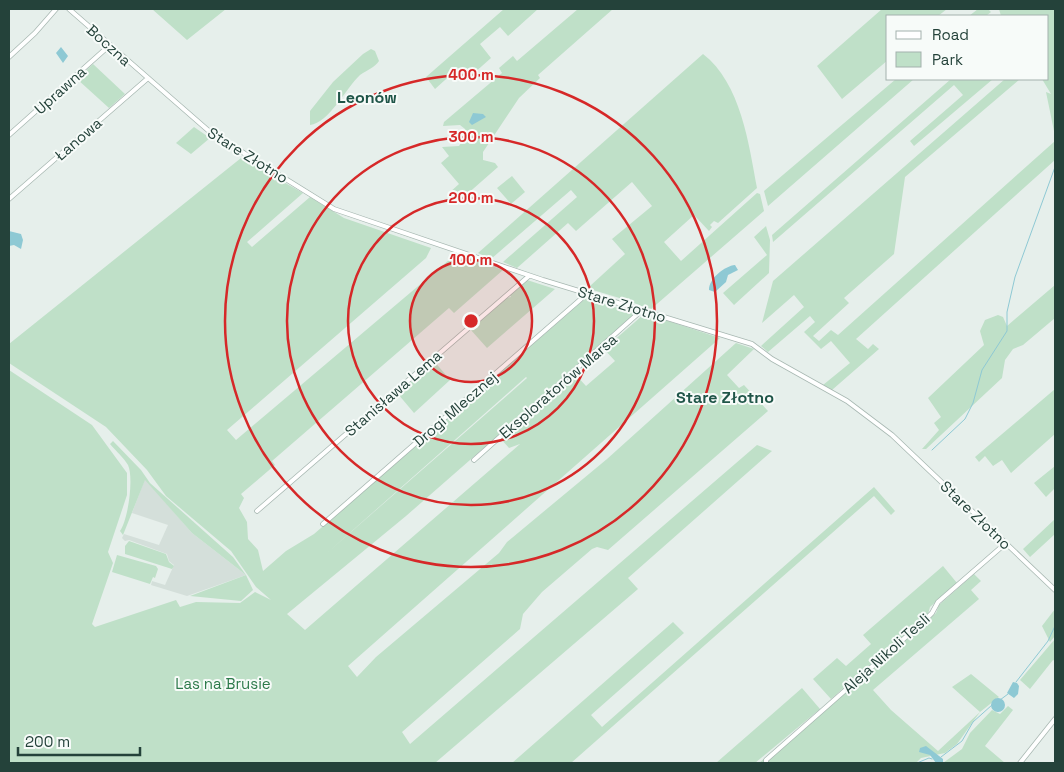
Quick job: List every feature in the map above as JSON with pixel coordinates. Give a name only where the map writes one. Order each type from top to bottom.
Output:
[{"type":"street","points":[[9,57],[35,33],[56,9]]},
{"type":"street","name":"Boczna","points":[[69,9],[148,80]]},
{"type":"street","name":"Uprawna","points":[[9,135],[110,45]]},
{"type":"street","name":"Łanowa","points":[[9,199],[148,80]]},
{"type":"street","name":"Stare Złotno","points":[[148,80],[210,132],[334,209],[529,276],[746,341],[772,359],[847,401],[892,435],[1055,590]]},
{"type":"street","name":"Stanisława Lema","points":[[257,511],[529,276]]},
{"type":"street","name":"Drogi Mlecznej","points":[[323,524],[585,293]]},
{"type":"street","name":"Eksploratorów Marsa","points":[[474,460],[642,310]]},
{"type":"street","name":"Aleja Nikoli Tesli","points":[[766,763],[766,760],[924,621],[932,613],[938,602],[1006,543]]},
{"type":"street","points":[[1020,763],[1055,719]]},
{"type":"shaded area","points":[[145,479],[192,533],[246,575],[187,596],[151,585],[152,581],[165,585],[174,565],[169,561],[167,554],[129,540],[125,541],[122,538],[124,534],[159,545],[168,525],[132,513]]},
{"type":"green space","points":[[152,9],[226,9],[187,40]]},
{"type":"green space","points":[[504,9],[538,9],[508,36],[500,27],[480,44],[491,58],[464,82],[455,71],[435,89],[426,77]]},
{"type":"green space","points":[[578,9],[613,9],[538,75],[540,78],[519,98],[483,152],[483,160],[495,163],[498,167],[457,203],[450,202],[448,198],[449,193],[459,184],[441,163],[449,156],[442,147],[459,146],[466,135],[465,129],[460,125],[443,126],[444,122],[502,73],[499,68],[513,56],[517,61]]},
{"type":"green space","points":[[882,9],[947,9],[939,15],[886,15],[886,62],[842,99],[817,66]]},
{"type":"green space","points":[[978,9],[988,9],[991,12],[987,15],[970,15]]},
{"type":"green space","points":[[999,9],[1055,9],[1055,136],[1046,92],[1051,94],[1043,80],[1049,80],[1049,15],[1001,15]]},
{"type":"green space","points":[[371,49],[375,51],[379,61],[360,75],[324,118],[310,125],[310,111],[333,82]]},
{"type":"green space","points":[[703,54],[716,66],[735,98],[751,153],[757,188],[718,223],[714,221],[710,225],[712,227],[709,231],[694,215],[664,242],[681,261],[757,193],[760,194],[764,211],[650,310],[632,302],[629,298],[626,300],[593,290],[590,286],[625,254],[612,239],[652,206],[632,182],[576,231],[568,223],[517,268],[503,262],[577,197],[571,190],[491,259],[478,253]]},
{"type":"green space","points":[[93,64],[125,94],[109,108],[77,79]]},
{"type":"green space","points":[[895,80],[913,80],[768,206],[764,191]]},
{"type":"green space","points":[[950,80],[992,80],[914,146],[910,141],[963,95],[954,85],[773,242],[772,235]]},
{"type":"green space","points":[[1004,80],[1019,80],[905,177],[894,254],[844,298],[849,303],[813,336],[819,341],[831,330],[838,335],[1055,141],[1055,160],[856,339],[868,349],[873,344],[879,349],[832,390],[823,385],[850,363],[831,341],[821,349],[804,332],[815,322],[810,316],[768,352],[761,346],[804,307],[794,295],[762,323],[773,281]]},
{"type":"green space","points":[[194,127],[210,138],[191,154],[176,143]]},
{"type":"green space","name":"Las na Brusie","points":[[241,158],[303,193],[247,242],[252,247],[310,197],[344,218],[431,248],[426,258],[227,430],[236,440],[449,260],[453,252],[503,270],[454,313],[449,308],[272,461],[275,465],[241,494],[244,498],[239,508],[247,522],[248,539],[258,550],[263,571],[286,551],[314,534],[586,298],[637,314],[406,516],[287,614],[305,630],[520,444],[509,448],[501,439],[575,374],[586,386],[615,361],[604,349],[643,315],[651,317],[655,321],[662,319],[720,338],[348,666],[357,677],[376,657],[499,553],[507,542],[607,459],[736,343],[754,349],[727,375],[739,388],[744,385],[768,411],[608,550],[597,547],[592,549],[542,592],[523,614],[520,629],[402,732],[410,744],[757,445],[772,451],[628,578],[638,589],[435,763],[9,763],[9,370],[92,425],[127,473],[127,495],[108,552],[113,563],[92,624],[95,627],[176,600],[180,607],[196,602],[240,603],[255,592],[271,600],[256,587],[231,551],[166,496],[147,470],[106,427],[9,363],[9,344]],"holes":[[[526,377],[527,378],[327,553]]]},
{"type":"green space","points":[[512,176],[525,192],[511,204],[497,188]]},
{"type":"green space","points":[[766,226],[770,240],[769,273],[734,305],[723,293],[767,255],[754,237]]},
{"type":"green space","points":[[527,280],[555,289],[487,348],[470,329],[506,298],[511,297],[510,295]]},
{"type":"green space","points":[[1055,285],[1055,318],[1023,345],[1013,349],[1005,360],[1002,378],[926,449],[922,449],[939,430],[934,423],[941,417],[928,398],[984,345],[980,331],[985,320],[998,315],[1003,317],[1007,326]]},
{"type":"green space","points":[[434,361],[450,380],[414,413],[398,394]]},
{"type":"green space","points":[[1055,389],[1055,434],[1011,473],[1002,460],[993,466],[985,456],[979,462],[975,457]]},
{"type":"green space","points":[[113,441],[141,470],[150,483],[233,557],[246,575],[192,533],[145,480],[123,535],[120,531],[123,526],[129,499],[130,471],[126,462],[110,444]]},
{"type":"green space","points":[[1055,466],[1055,488],[1046,497],[1034,483]]},
{"type":"green space","points":[[874,487],[895,511],[891,515],[874,496],[571,763],[512,763],[673,622],[684,633],[591,715],[602,727]]},
{"type":"green space","points":[[1055,519],[1055,534],[1030,557],[1023,549]]},
{"type":"green space","points":[[129,541],[166,554],[169,562],[174,566],[172,569],[125,554],[125,546]]},
{"type":"green space","points":[[117,555],[156,566],[158,569],[155,578],[153,577],[150,584],[112,572]]},
{"type":"green space","points":[[943,566],[957,583],[930,607],[928,614],[831,699],[813,679],[837,658],[846,666],[871,644],[863,635]]},
{"type":"green space","points":[[974,574],[981,581],[971,590],[979,599],[873,690],[891,710],[938,751],[980,712],[957,744],[945,753],[921,758],[916,763],[759,763],[936,613],[939,605]]},
{"type":"green space","points":[[246,575],[253,590],[241,601],[190,596]]},
{"type":"green space","points":[[1055,609],[1055,636],[1050,642],[1042,626]]},
{"type":"green space","points":[[1055,639],[1055,661],[1053,660],[1030,689],[1020,680]]},
{"type":"green space","points":[[971,674],[999,697],[980,712],[952,687]]},
{"type":"green space","points":[[802,688],[820,709],[755,763],[716,763]]},
{"type":"green space","points":[[1008,706],[1013,710],[985,746],[1005,763],[943,763],[962,749],[970,733],[992,710],[1000,714]]},
{"type":"water","points":[[61,47],[68,56],[63,63],[56,53]]},
{"type":"water","points":[[473,113],[483,114],[486,117],[472,125],[469,122]]},
{"type":"water","points":[[9,231],[21,234],[23,240],[21,249],[14,245],[9,246]]},
{"type":"water","points":[[735,265],[738,270],[728,275],[726,282],[715,292],[709,290],[712,281],[718,273]]},
{"type":"water","points":[[1013,682],[1019,686],[1018,694],[1014,698],[1007,693]]},
{"type":"water","points":[[998,698],[1003,700],[1005,705],[1003,710],[998,712],[993,710],[991,705],[993,700]]},
{"type":"water","points":[[926,746],[943,759],[943,762],[936,763],[930,755],[919,752],[920,748]]},
{"type":"waterway","points":[[932,450],[965,419],[973,403],[982,370],[1007,331],[1007,312],[1015,277],[1055,167]]},
{"type":"waterway","points":[[1016,682],[1048,641],[1055,626]]},
{"type":"waterway","points":[[1000,700],[1008,694]]},
{"type":"waterway","points":[[941,757],[962,741],[973,722],[992,705]]},
{"type":"waterway","points":[[917,763],[929,758],[932,759]]},
{"type":"district","name":"Leonów","points":[[367,97]]},
{"type":"district","name":"Stare Złotno","points":[[725,397]]}]
